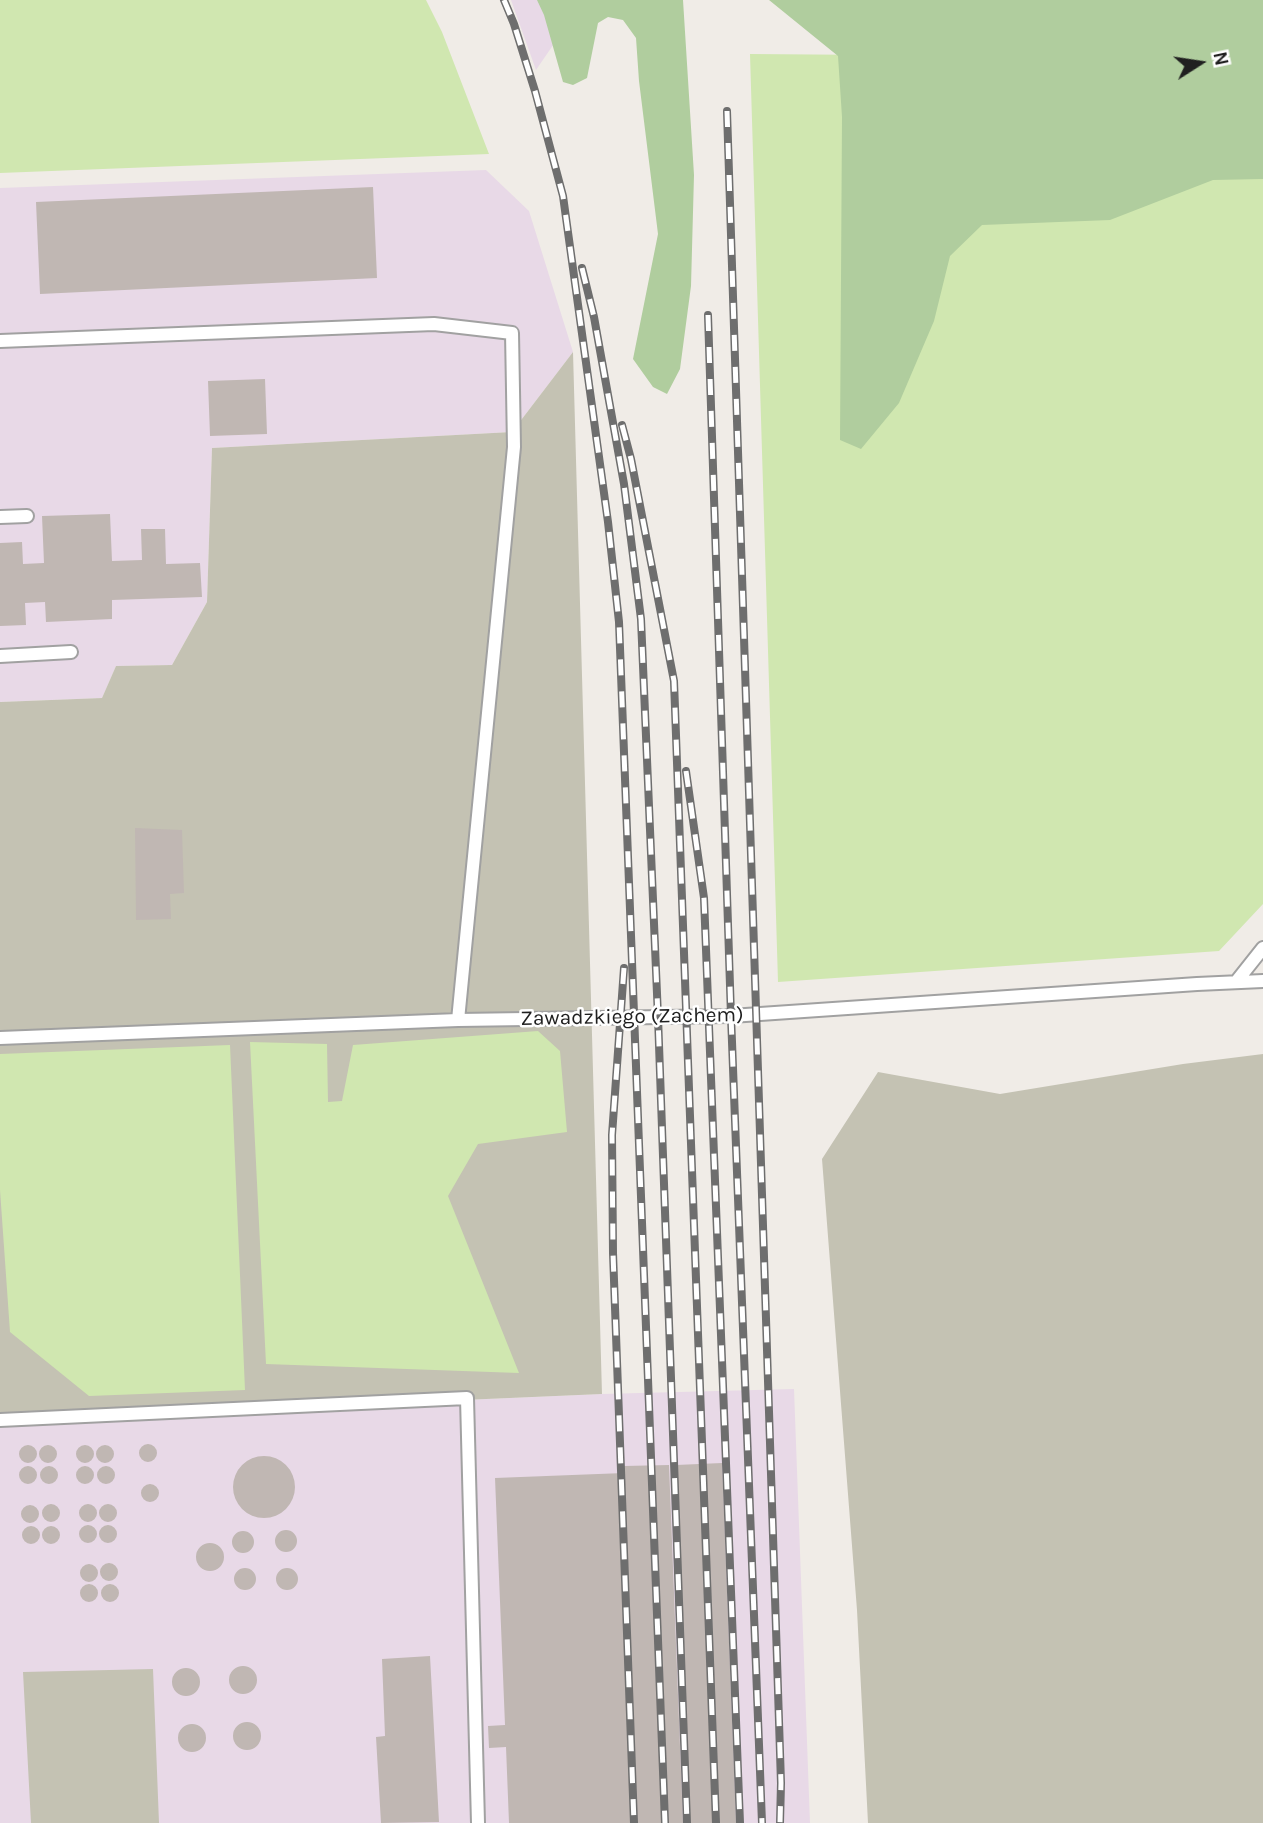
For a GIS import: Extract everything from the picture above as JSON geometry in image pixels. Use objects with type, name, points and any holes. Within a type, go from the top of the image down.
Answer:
[{"type":"lane","points":[[0,341],[434,324],[512,332],[514,447],[458,1020]]},
{"type":"lane","points":[[0,517],[27,516]]},
{"type":"lane","points":[[0,656],[71,652]]},
{"type":"lane","points":[[1236,982],[1263,948]]},
{"type":"lane","name":"Zawadzkiego (Zachem)","points":[[0,1038],[458,1020],[731,1016],[1263,981]]},
{"type":"lane","points":[[0,1420],[467,1398],[478,1823]]},
{"type":"shaded area","points":[[511,0],[584,0],[536,70]]},
{"type":"shaded area","points":[[486,170],[529,211],[573,352],[512,432],[212,448],[207,602],[172,665],[116,666],[102,698],[0,702],[0,188]]},
{"type":"shaded area","points":[[573,352],[602,1394],[0,1420],[0,702],[102,698],[116,666],[172,665],[207,602],[212,448],[512,432]]},
{"type":"shaded area","points":[[1263,1054],[1263,1823],[868,1823],[857,1610],[822,1159],[878,1072],[1000,1094],[1183,1064]]},
{"type":"shaded area","points":[[794,1389],[810,1823],[0,1823],[0,1420],[602,1394]]},
{"type":"shaded area","points":[[153,1669],[159,1823],[31,1823],[23,1672]]},
{"type":"green space","points":[[0,0],[426,0],[442,32],[489,154],[0,173]]},
{"type":"green space","points":[[537,0],[683,0],[694,175],[691,286],[680,369],[667,394],[653,387],[633,359],[658,234],[636,38],[623,20],[608,17],[598,23],[587,78],[573,85],[563,82],[544,15]]},
{"type":"green space","points":[[769,0],[1263,0],[1263,179],[1213,180],[1110,220],[982,225],[950,256],[934,321],[899,403],[861,449],[840,440],[842,117],[838,56]]},
{"type":"green space","points":[[750,54],[1263,58],[1263,904],[1219,951],[778,982]]},
{"type":"green space","points":[[538,1031],[560,1051],[567,1132],[478,1144],[448,1196],[519,1373],[266,1364],[250,1042],[327,1044],[328,1102],[342,1101],[353,1045]]},
{"type":"green space","points":[[230,1045],[245,1390],[89,1396],[10,1332],[0,1190],[0,1054]]},
{"type":"building","points":[[373,187],[377,278],[40,294],[36,202]]},
{"type":"building","points":[[265,379],[267,434],[210,436],[208,381]]},
{"type":"building","points":[[110,514],[112,561],[142,560],[141,529],[165,529],[166,564],[200,563],[202,597],[112,600],[112,619],[46,622],[45,602],[25,603],[26,625],[0,626],[0,543],[22,542],[23,564],[44,563],[42,516]]},
{"type":"building","points":[[135,828],[182,830],[184,893],[170,894],[171,919],[136,920]]},
{"type":"building","points":[[148,1444],[154,1447],[157,1453],[154,1459],[148,1462],[142,1459],[139,1453],[142,1447]]},
{"type":"building","points":[[28,1445],[34,1448],[37,1454],[34,1460],[28,1463],[22,1460],[19,1454],[22,1448]]},
{"type":"building","points":[[48,1445],[54,1448],[57,1454],[54,1460],[48,1463],[42,1460],[39,1454],[42,1448]]},
{"type":"building","points":[[85,1445],[91,1448],[94,1454],[91,1460],[85,1463],[79,1460],[76,1454],[79,1448]]},
{"type":"building","points":[[105,1445],[111,1448],[114,1454],[111,1460],[105,1463],[99,1460],[96,1454],[99,1448]]},
{"type":"building","points":[[264,1456],[286,1465],[295,1487],[286,1509],[264,1518],[242,1509],[233,1487],[242,1465]]},
{"type":"building","points":[[722,1463],[736,1823],[690,1823],[676,1465]]},
{"type":"building","points":[[669,1465],[683,1823],[509,1823],[506,1747],[489,1748],[488,1726],[505,1725],[495,1478],[624,1473],[624,1466]]},
{"type":"building","points":[[28,1466],[34,1469],[37,1475],[34,1481],[28,1484],[22,1481],[19,1475],[22,1469]]},
{"type":"building","points":[[49,1466],[55,1469],[58,1475],[55,1481],[49,1484],[43,1481],[40,1475],[43,1469]]},
{"type":"building","points":[[85,1466],[91,1469],[94,1475],[91,1481],[85,1484],[79,1481],[76,1475],[79,1469]]},
{"type":"building","points":[[106,1466],[112,1469],[115,1475],[112,1481],[106,1484],[100,1481],[97,1475],[100,1469]]},
{"type":"building","points":[[150,1484],[156,1487],[159,1493],[156,1499],[150,1502],[144,1499],[141,1493],[144,1487]]},
{"type":"building","points":[[51,1504],[57,1507],[60,1513],[57,1519],[51,1522],[45,1519],[42,1513],[45,1507]]},
{"type":"building","points":[[88,1504],[94,1507],[97,1513],[94,1519],[88,1522],[82,1519],[79,1513],[82,1507]]},
{"type":"building","points":[[108,1504],[114,1507],[117,1513],[114,1519],[108,1522],[102,1519],[99,1513],[102,1507]]},
{"type":"building","points":[[30,1505],[36,1508],[39,1514],[36,1520],[30,1523],[24,1520],[21,1514],[24,1508]]},
{"type":"building","points":[[88,1525],[94,1528],[97,1534],[94,1540],[88,1543],[82,1540],[79,1534],[82,1528]]},
{"type":"building","points":[[108,1525],[114,1528],[117,1534],[114,1540],[108,1543],[102,1540],[99,1534],[102,1528]]},
{"type":"building","points":[[31,1526],[37,1529],[40,1535],[37,1541],[31,1544],[25,1541],[22,1535],[25,1529]]},
{"type":"building","points":[[51,1526],[57,1529],[60,1535],[57,1541],[51,1544],[45,1541],[42,1535],[45,1529]]},
{"type":"building","points":[[286,1530],[294,1533],[297,1541],[294,1549],[286,1552],[278,1549],[275,1541],[278,1533]]},
{"type":"building","points":[[243,1531],[251,1534],[254,1542],[251,1550],[243,1553],[235,1550],[232,1542],[235,1534]]},
{"type":"building","points":[[210,1543],[220,1547],[224,1557],[220,1567],[210,1571],[200,1567],[196,1557],[200,1547]]},
{"type":"building","points":[[109,1563],[115,1566],[118,1572],[115,1578],[109,1581],[103,1578],[100,1572],[103,1566]]},
{"type":"building","points":[[89,1564],[95,1567],[98,1573],[95,1579],[89,1582],[83,1579],[80,1573],[83,1567]]},
{"type":"building","points":[[245,1568],[253,1571],[256,1579],[253,1587],[245,1590],[237,1587],[234,1579],[237,1571]]},
{"type":"building","points":[[287,1568],[295,1571],[298,1579],[295,1587],[287,1590],[279,1587],[276,1579],[279,1571]]},
{"type":"building","points":[[89,1584],[95,1587],[98,1593],[95,1599],[89,1602],[83,1599],[80,1593],[83,1587]]},
{"type":"building","points":[[110,1584],[116,1587],[119,1593],[116,1599],[110,1602],[104,1599],[101,1593],[104,1587]]},
{"type":"building","points":[[430,1656],[439,1822],[381,1823],[376,1737],[385,1736],[382,1659]]},
{"type":"building","points":[[243,1666],[253,1670],[257,1680],[253,1690],[243,1694],[233,1690],[229,1680],[233,1670]]},
{"type":"building","points":[[186,1668],[196,1672],[200,1682],[196,1692],[186,1696],[176,1692],[172,1682],[176,1672]]},
{"type":"building","points":[[247,1722],[257,1726],[261,1736],[257,1746],[247,1750],[237,1746],[233,1736],[237,1726]]},
{"type":"building","points":[[192,1724],[202,1728],[206,1738],[202,1748],[192,1752],[182,1748],[178,1738],[182,1728]]},
{"type":"railway","points":[[504,0],[535,91],[563,196],[608,522],[619,622],[665,1823]]},
{"type":"railway","points":[[727,111],[781,1783],[780,1823]]},
{"type":"railway","points":[[582,268],[594,317],[624,484],[641,619],[687,1823]]},
{"type":"railway","points":[[708,315],[731,1016],[762,1823]]},
{"type":"railway","points":[[622,425],[674,681],[716,1823]]},
{"type":"railway","points":[[686,771],[704,898],[740,1823]]},
{"type":"railway","points":[[624,968],[612,1135],[613,1253],[634,1823]]}]
